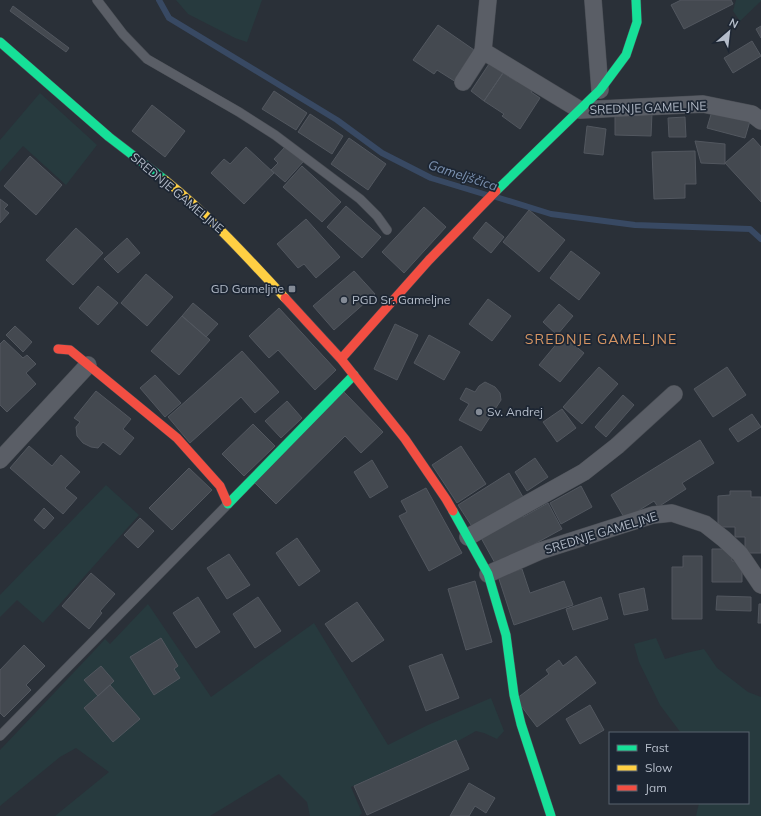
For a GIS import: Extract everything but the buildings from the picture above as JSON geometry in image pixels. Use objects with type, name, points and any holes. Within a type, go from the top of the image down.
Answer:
[{"type":"street","points":[[463,82],[483,51],[488,0]]},
{"type":"street","name":"SREDNJE GAMELJNE","points":[[593,0],[600,90]]},
{"type":"street","name":"SREDNJE GAMELJNE","points":[[341,359],[429,260],[478,209],[600,90],[626,54],[637,22],[636,0]]},
{"type":"street","name":"SREDNJE GAMELJNE","points":[[0,42],[109,137],[181,193],[228,237],[341,359],[405,439],[446,499],[488,574],[506,635],[514,695],[521,724],[551,816]]},
{"type":"street","name":"SREDNJE GAMELJNE","points":[[483,51],[580,110],[702,104],[752,114],[761,121]]},
{"type":"street","points":[[58,349],[70,350],[177,438],[220,486],[228,504],[354,375]]},
{"type":"street","points":[[0,460],[88,365]]},
{"type":"street","points":[[468,537],[584,472],[617,446],[674,394]]},
{"type":"street","name":"SREDNJE GAMELJNE","points":[[488,574],[540,551],[653,516],[672,513],[704,524],[724,539],[740,554],[761,585]]},
{"type":"lane","points":[[97,0],[123,34],[148,60],[239,112],[275,135],[360,199],[377,216],[387,230]]},
{"type":"lane","points":[[0,736],[228,504]]},
{"type":"green space","points":[[176,0],[262,0],[247,42],[235,38],[188,14]]},
{"type":"green space","points":[[736,0],[761,1],[740,21],[733,11]]},
{"type":"green space","points":[[40,93],[97,145],[66,185],[23,146],[0,172],[0,140]]},
{"type":"green space","points":[[106,485],[139,515],[43,623],[17,600],[0,617],[0,595]]},
{"type":"green space","points":[[148,604],[211,697],[314,623],[388,745],[428,725],[491,698],[504,731],[497,739],[476,731],[460,740],[430,751],[351,787],[362,813],[359,816],[310,816],[307,802],[279,774],[210,816],[55,816],[109,772],[76,748],[60,757],[0,806],[0,750],[105,639],[110,644]]},
{"type":"green space","points":[[656,638],[665,659],[704,649],[717,668],[748,692],[761,697],[761,816],[696,816],[699,804],[749,804],[749,732],[680,732],[660,705],[639,662],[634,644]]},
{"type":"waterway","name":"Gameljščica","points":[[159,0],[169,18],[337,120],[382,153],[431,178],[487,195]]},
{"type":"waterway","name":"Gameljščica","points":[[496,197],[551,214],[635,225],[750,229],[761,239]]},
{"type":"traffic: fast","points":[[496,191],[600,90],[626,55],[637,22],[636,0]]},
{"type":"traffic: fast","points":[[0,42],[109,137],[165,180]]},
{"type":"traffic: fast","points":[[227,502],[228,504],[354,375]]},
{"type":"traffic: fast","points":[[453,511],[488,574],[506,635],[514,695],[521,724],[551,816]]},
{"type":"traffic: slow","points":[[165,180],[197,207],[285,298]]},
{"type":"traffic: jam","points":[[341,359],[429,260],[496,191]]},
{"type":"traffic: jam","points":[[285,298],[341,359],[405,439],[453,511]]},
{"type":"traffic: jam","points":[[58,349],[70,350],[177,438],[220,486],[227,502]]},
{"type":"place","name":"GD Gameljne","points":[[292,289]]},
{"type":"place","name":"PGD Sr. Gameljne","points":[[344,300]]},
{"type":"place","name":"Sv. Andrej","points":[[479,412]]},
{"type":"district","name":"SREDNJE GAMELJNE","points":[[601,339]]}]
